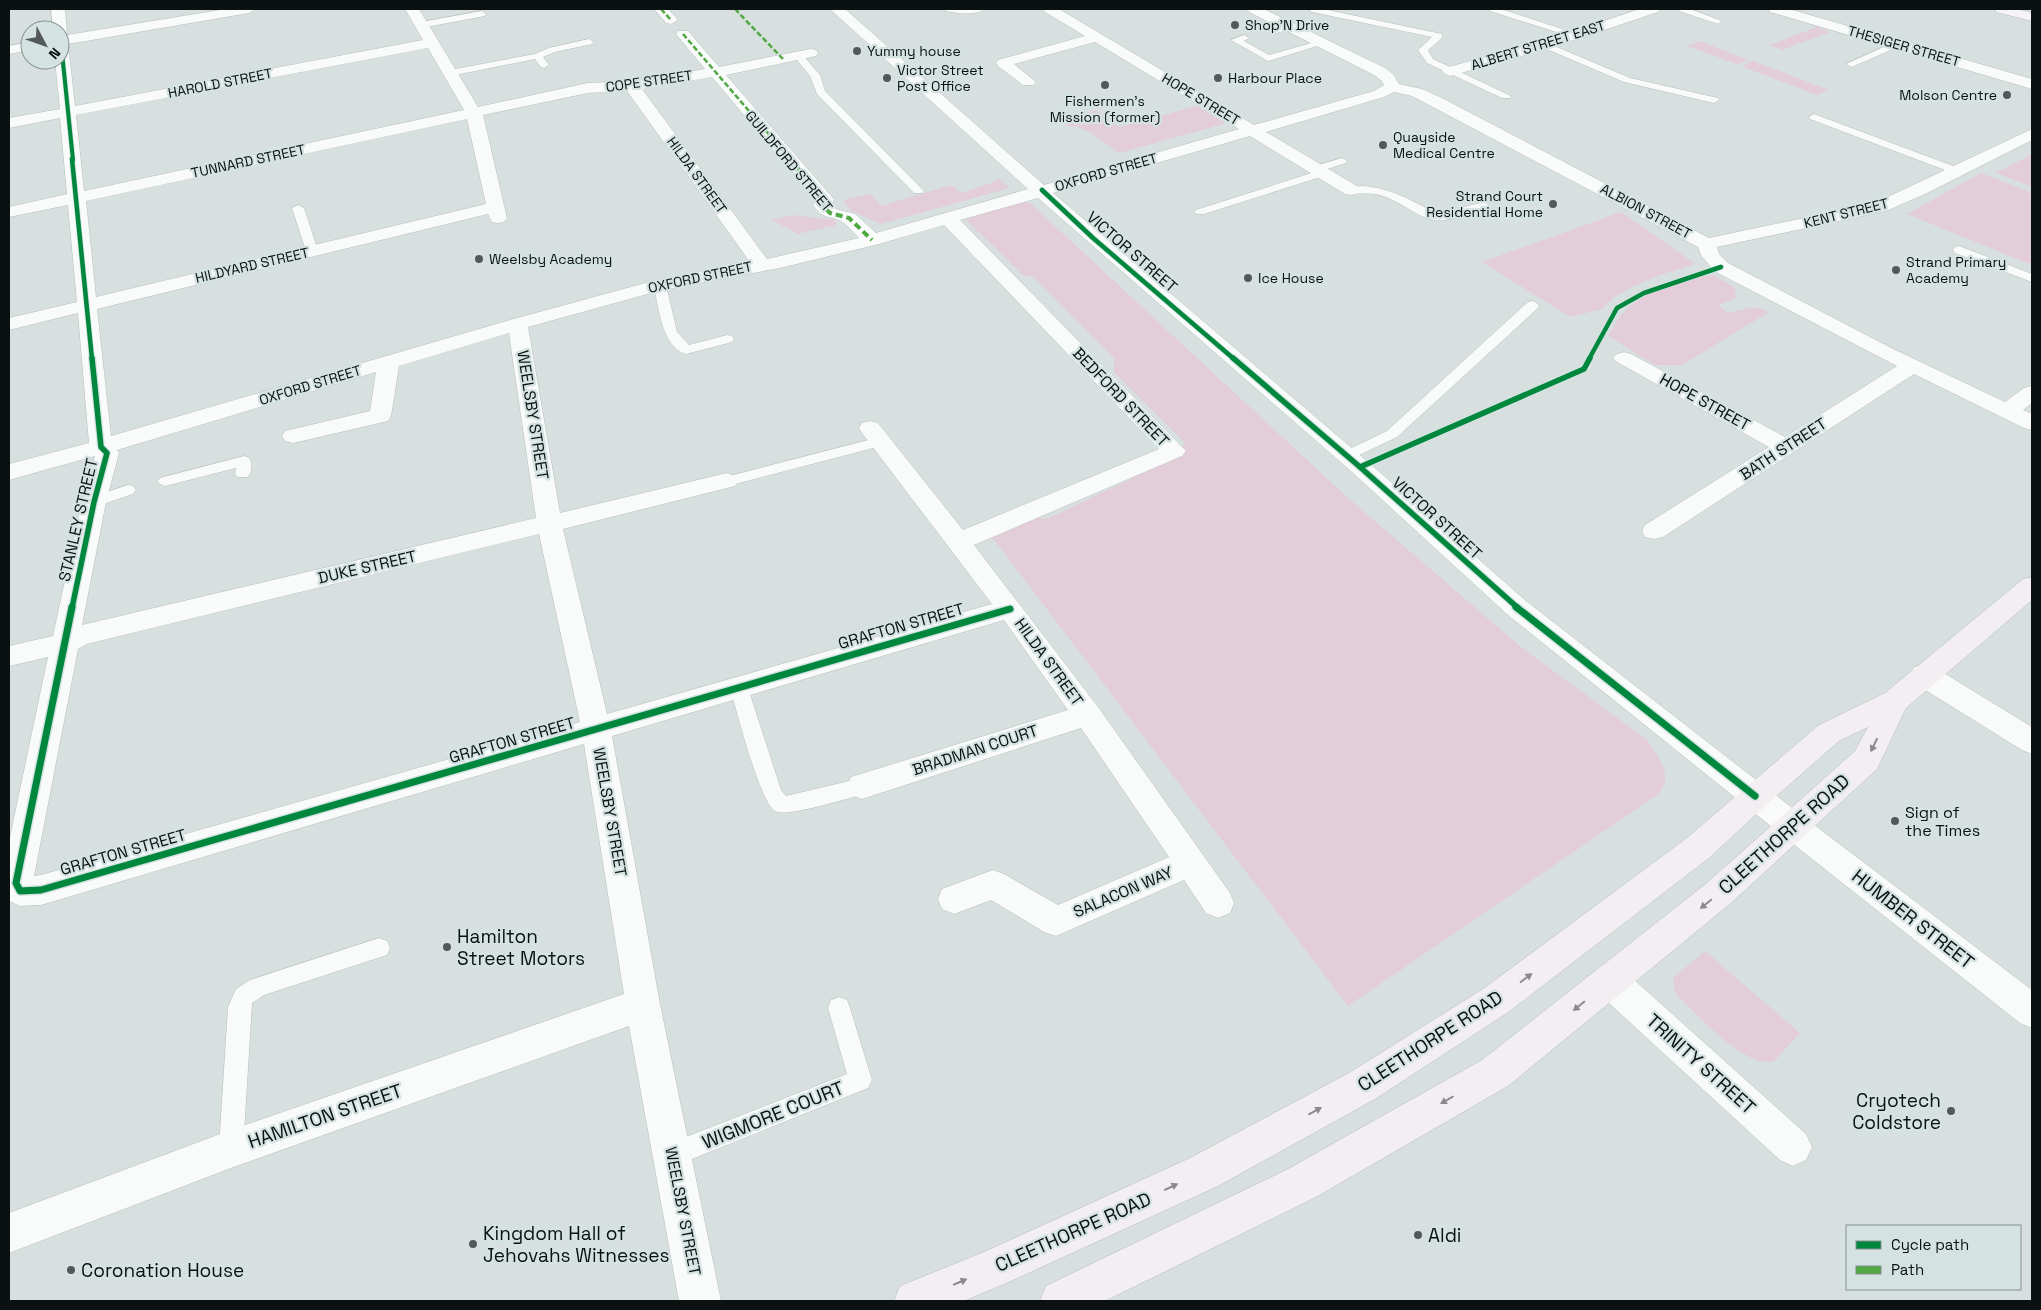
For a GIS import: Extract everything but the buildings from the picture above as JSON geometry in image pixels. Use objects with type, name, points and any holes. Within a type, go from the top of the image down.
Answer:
[{"type":"main road","points":[[2001,9],[2032,17]]},
{"type":"main road","name":"CLEETHORPE ROAD","points":[[915,1301],[997,1267],[1204,1172],[1362,1086],[1495,1001],[1698,848],[1829,733],[1895,701],[2032,586]]},
{"type":"main road","name":"CLEETHORPE ROAD","points":[[1061,1301],[1302,1183],[1495,1073],[1719,894],[1794,827],[1866,760],[1895,701]]},
{"type":"street","points":[[70,35],[249,9]]},
{"type":"street","points":[[412,9],[450,74],[480,112]]},
{"type":"street","points":[[661,9],[671,20]]},
{"type":"street","name":"VICTOR STREET","points":[[837,9],[1101,244],[1346,456],[1517,608],[1794,827]]},
{"type":"street","name":"HOPE STREET","points":[[1050,9],[1351,190]]},
{"type":"street","points":[[1254,9],[1282,28],[1322,43],[1387,76],[1391,81],[1392,87]]},
{"type":"street","name":"ALBERT STREET EAST","points":[[1450,71],[1545,44],[1653,9]]},
{"type":"street","name":"THESIGER STREET","points":[[1775,9],[2032,84]]},
{"type":"street","points":[[683,34],[715,71]]},
{"type":"street","points":[[1028,82],[1003,63],[1097,37]]},
{"type":"street","name":"HAROLD STREET","points":[[9,123],[432,43]]},
{"type":"street","name":"COPE STREET","points":[[480,112],[588,88],[633,86],[727,70],[804,54]]},
{"type":"street","name":"STANLEY STREET","points":[[20,892],[16,883],[94,502],[107,453],[101,447],[86,306],[78,198],[64,70]]},
{"type":"street","name":"GUILDFORD STREET","points":[[715,71],[825,200],[822,205],[830,213],[849,218],[872,240]]},
{"type":"street","name":"HILDA STREET","points":[[633,86],[634,90],[761,264]]},
{"type":"street","name":"OXFORD STREET","points":[[9,472],[101,447],[389,361],[660,284],[780,262],[948,219],[1042,190],[1379,94],[1392,87]]},
{"type":"street","name":"ALBION STREET","points":[[1392,87],[1417,92],[1434,100],[1707,244],[1710,255],[1721,267],[1912,366],[2032,423]]},
{"type":"street","name":"TUNNARD STREET","points":[[9,212],[480,112]]},
{"type":"street","name":"HILDYARD STREET","points":[[9,324],[312,251],[497,212],[480,112]]},
{"type":"street","name":"KENT STREET","points":[[1707,244],[1880,207],[2032,134]]},
{"type":"street","name":"BEDFORD STREET","points":[[948,219],[1174,451],[958,542]]},
{"type":"street","name":"WEELSBY STREET","points":[[517,324],[521,338],[549,524],[596,730],[643,1004],[700,1301]]},
{"type":"street","name":"HOPE STREET","points":[[1624,358],[1786,447]]},
{"type":"street","points":[[293,436],[380,416],[389,361]]},
{"type":"street","name":"BATH STREET","points":[[1654,531],[1912,366]]},
{"type":"street","points":[[2007,411],[2032,393]]},
{"type":"street","name":"HILDA STREET","points":[[875,435],[1010,608],[1088,715],[1218,903]]},
{"type":"street","name":"DUKE STREET","points":[[9,656],[65,643],[80,636],[727,481]]},
{"type":"street","name":"GRAFTON STREET","points":[[20,892],[41,890],[1010,608]]},
{"type":"street","points":[[1924,675],[2032,742]]},
{"type":"street","name":"BRADMAN COURT","points":[[862,786],[1088,715]]},
{"type":"street","name":"HUMBER STREET","points":[[1794,827],[2032,1011]]},
{"type":"street","name":"SALACON WAY","points":[[954,898],[992,884],[1056,921],[1190,863]]},
{"type":"street","name":"TRINITY STREET","points":[[1610,981],[1793,1147]]},
{"type":"street","name":"HAMILTON STREET","points":[[9,1233],[231,1149],[643,1004]]},
{"type":"lane","points":[[948,9],[961,11],[981,9]]},
{"type":"lane","points":[[1312,9],[1439,36],[1423,50],[1430,61],[1506,96]]},
{"type":"lane","points":[[1493,9],[1575,34]]},
{"type":"lane","points":[[1682,9],[1718,21]]},
{"type":"lane","points":[[421,25],[482,14]]},
{"type":"lane","points":[[1244,38],[1236,40],[1268,58],[1322,43]]},
{"type":"lane","points":[[450,74],[537,56],[552,50],[589,42]]},
{"type":"lane","points":[[1545,44],[1627,80],[1714,100]]},
{"type":"lane","points":[[1851,64],[1897,44]]},
{"type":"lane","points":[[804,54],[815,75],[820,92],[918,191]]},
{"type":"lane","points":[[537,56],[544,65]]},
{"type":"lane","points":[[1814,117],[1957,171]]},
{"type":"lane","points":[[1200,212],[1319,171],[1342,161]]},
{"type":"lane","points":[[1351,190],[1368,188],[1385,191],[1435,217],[1443,218],[1484,204]]},
{"type":"lane","points":[[298,208],[312,251]]},
{"type":"lane","points":[[1959,250],[2032,278]]},
{"type":"lane","points":[[660,284],[671,333],[686,350],[727,339]]},
{"type":"lane","points":[[1346,456],[1392,434],[1533,305]]},
{"type":"lane","points":[[727,481],[794,464],[875,435]]},
{"type":"lane","points":[[165,481],[244,461],[243,474]]},
{"type":"lane","points":[[94,502],[128,490]]},
{"type":"lane","points":[[739,688],[773,794],[782,805],[801,804],[862,786]]},
{"type":"lane","points":[[231,1149],[239,1007],[244,996],[258,987],[378,948]]},
{"type":"lane","name":"WIGMORE COURT","points":[[672,1155],[860,1080],[839,1008]]},
{"type":"shaded area","points":[[1817,27],[1830,32],[1782,50],[1769,45]]},
{"type":"shaded area","points":[[1699,41],[1749,60],[1737,64],[1687,46]]},
{"type":"shaded area","points":[[1753,61],[1829,90],[1817,95],[1741,66]]},
{"type":"shaded area","points":[[1197,106],[1224,122],[1224,124],[1119,153],[1087,130],[1085,131],[1078,126],[1071,127],[1057,120],[1096,110],[1120,127]]},
{"type":"shaded area","points":[[2032,154],[2032,187],[1996,173]]},
{"type":"shaded area","points":[[1981,173],[2032,193],[2032,265],[1907,214]]},
{"type":"shaded area","points":[[999,178],[1009,188],[881,224],[851,211],[843,200],[870,194],[881,206],[951,185],[961,193],[994,182]]},
{"type":"shaded area","points":[[1021,202],[1030,203],[1347,497],[1521,647],[1646,739],[1664,771],[1665,782],[1660,793],[1348,1006],[992,537],[1034,517],[1047,519],[1133,478],[1135,468],[1186,444],[1114,372],[1114,358],[1034,277],[1023,275],[964,218]]},
{"type":"shaded area","points":[[1621,212],[1696,264],[1660,275],[1636,285],[1614,297],[1602,309],[1570,317],[1482,262]]},
{"type":"shaded area","points":[[792,215],[835,220],[836,225],[798,234],[772,220]]},
{"type":"shaded area","points":[[1714,275],[1735,288],[1736,298],[1718,305],[1728,313],[1755,307],[1769,312],[1682,365],[1655,365],[1608,336],[1626,310],[1647,295],[1680,282]]},
{"type":"shaded area","points":[[1705,951],[1800,1033],[1773,1062],[1760,1061],[1734,1048],[1710,1027],[1674,990],[1673,978]]},
{"type":"marked path","points":[[661,9],[671,20]]},
{"type":"marked path","points":[[735,9],[783,59]]},
{"type":"marked path","points":[[683,34],[825,200],[822,205],[830,213],[849,218],[872,240]]},
{"type":"cycle path","points":[[64,70],[101,447],[107,453],[94,502],[16,883],[20,891],[41,890],[1010,609]]},
{"type":"cycle path","points":[[1042,190],[1093,238],[1360,467],[1517,608],[1755,796]]},
{"type":"cycle path","points":[[1360,467],[1584,369],[1617,308],[1644,293],[1721,267]]},
{"type":"place","name":"Shop'N Drive","points":[[1235,25]]},
{"type":"place","name":"Yummy house","points":[[857,51]]},
{"type":"place","name":"Victor Street Post Office","points":[[887,78]]},
{"type":"place","name":"Harbour Place","points":[[1218,78]]},
{"type":"place","name":"Fishermen's Mission (former)","points":[[1105,85]]},
{"type":"place","name":"Molson Centre","points":[[2007,95]]},
{"type":"place","name":"Quayside Medical Centre","points":[[1383,145]]},
{"type":"place","name":"Strand Court Residential Home","points":[[1553,204]]},
{"type":"place","name":"Weelsby Academy","points":[[479,259]]},
{"type":"place","name":"Strand Primary Academy","points":[[1896,270]]},
{"type":"place","name":"Ice House","points":[[1248,278]]},
{"type":"place","name":"Sign of the Times","points":[[1895,821]]},
{"type":"place","name":"Hamilton Street Motors","points":[[447,947]]},
{"type":"place","name":"Cryotech Coldstore","points":[[1951,1111]]},
{"type":"place","name":"Aldi","points":[[1418,1235]]},
{"type":"place","name":"Kingdom Hall of Jehovahs Witnesses","points":[[473,1244]]},
{"type":"place","name":"Coronation House","points":[[71,1270]]}]
